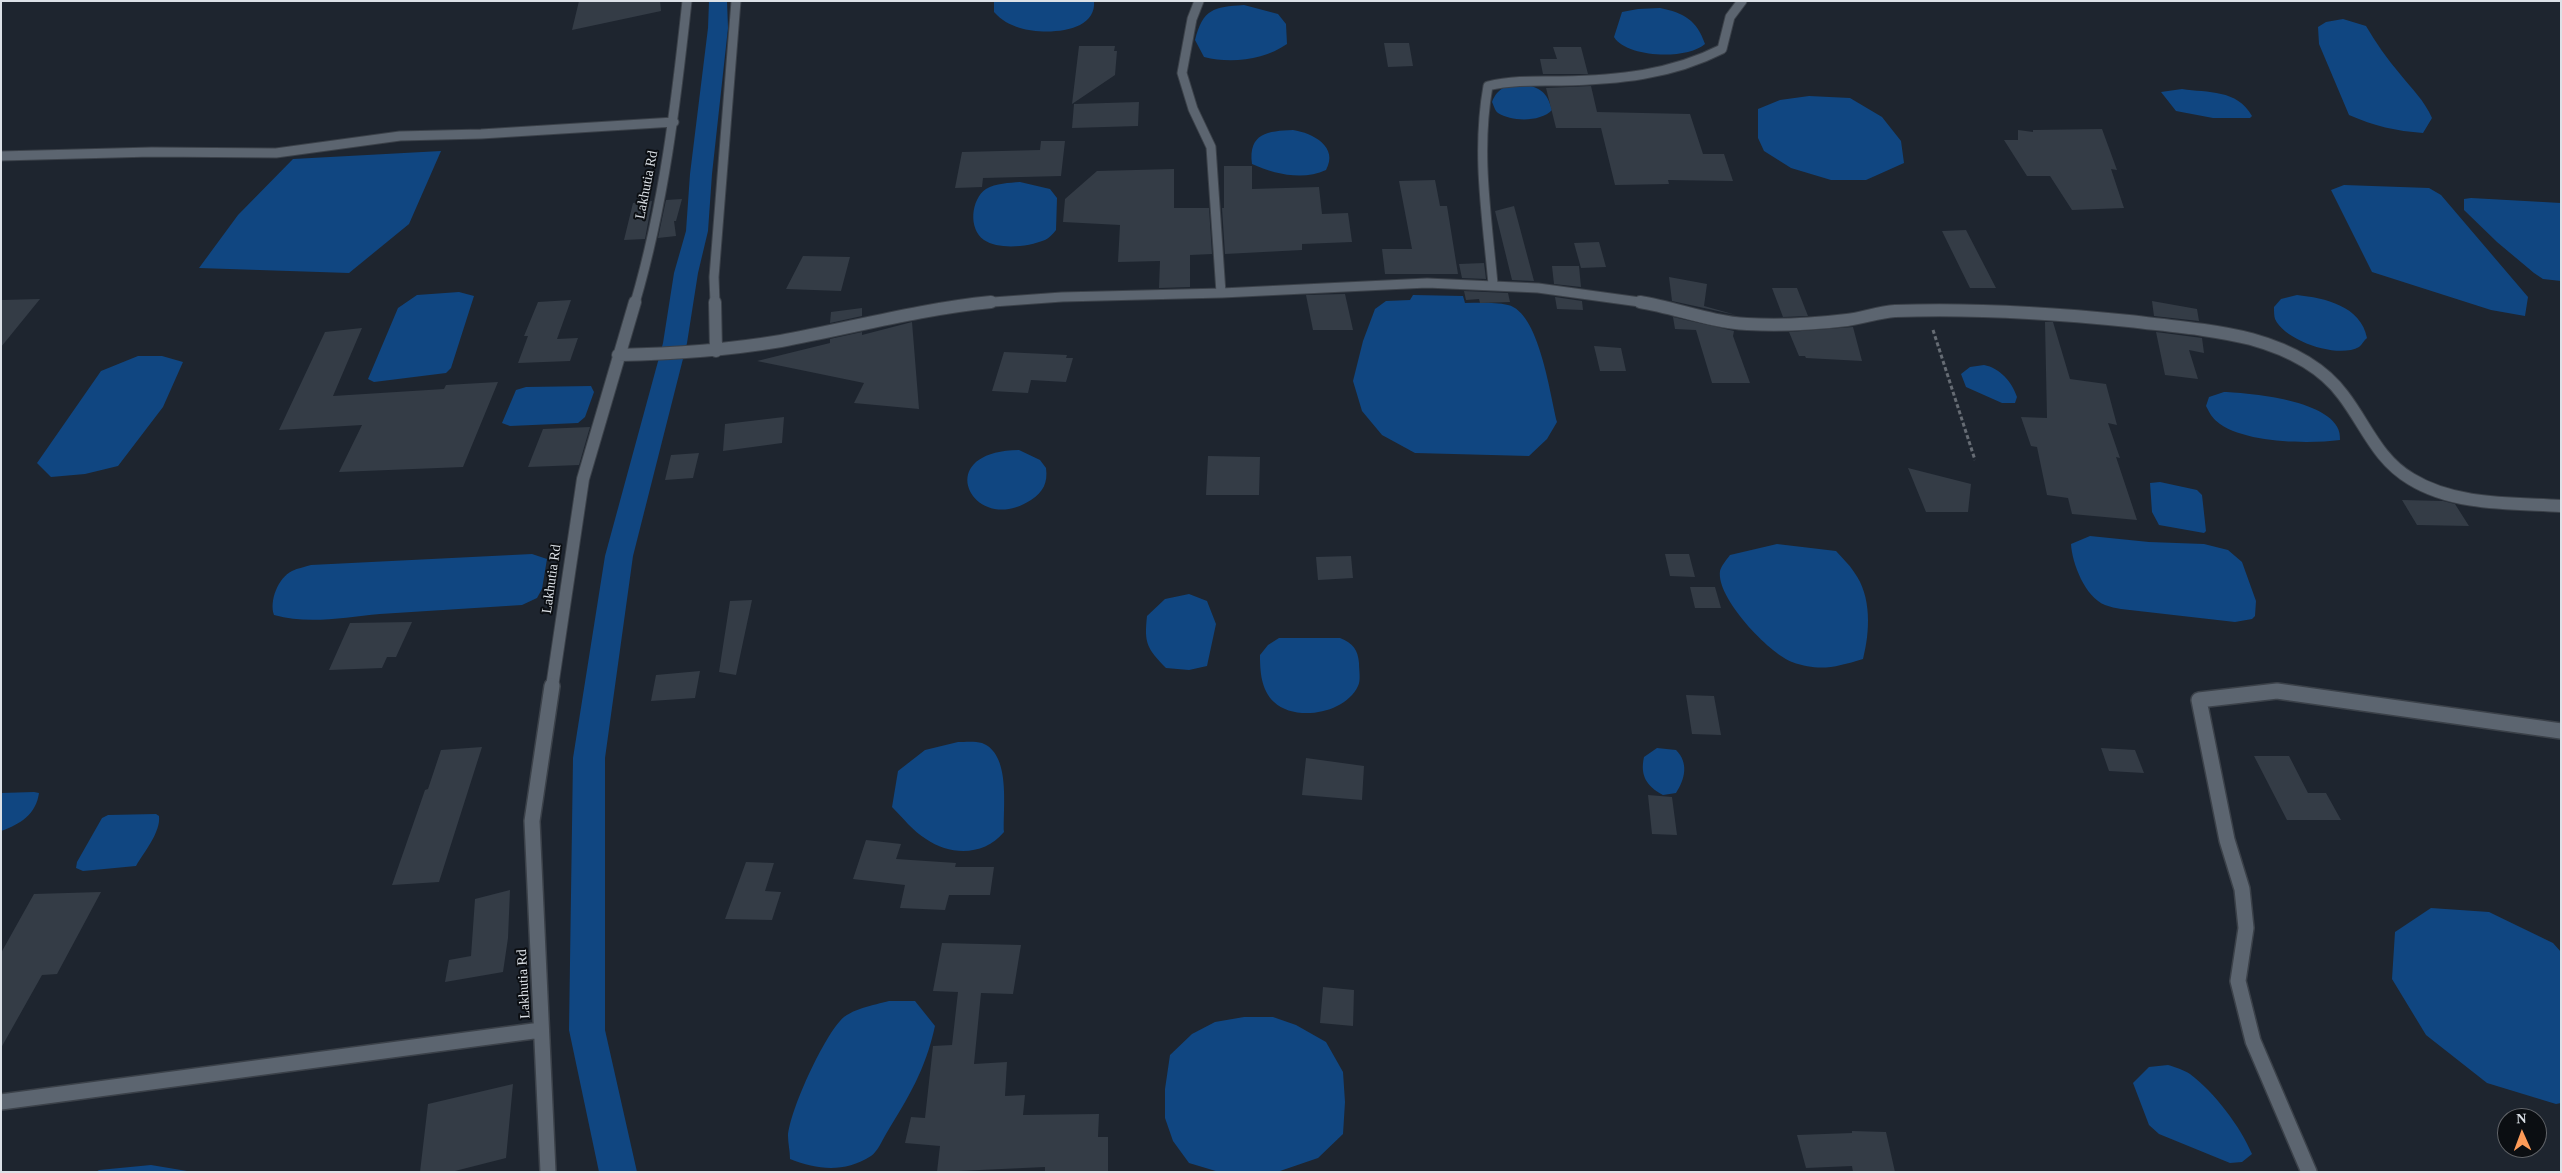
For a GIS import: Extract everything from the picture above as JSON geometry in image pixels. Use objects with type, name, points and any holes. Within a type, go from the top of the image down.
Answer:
[{"type":"street","name":"Lakhutia Rd","points":[[548,1172],[532,821],[583,479],[648,258],[674,122],[687,1]]},
{"type":"street","points":[[716,351],[714,277],[736,1]]},
{"type":"street","points":[[1199,1],[1192,19],[1182,73],[1193,109],[1211,147],[1221,293]]},
{"type":"street","points":[[1493,284],[1481,146],[1484,106],[1488,86],[1508,80],[1602,80],[1660,73],[1689,65],[1705,59],[1722,49],[1727,25],[1734,8],[1742,1]]},
{"type":"street","points":[[1,156],[152,152],[276,153],[400,136],[480,134],[674,122]]},
{"type":"street","points":[[618,355],[716,351],[782,341],[948,306],[1014,299],[1221,293],[1369,283],[1493,284],[1545,289],[1662,306],[1739,324],[1807,324],[1854,319],[1890,311],[1927,310],[1986,310],[2087,316],[2199,330],[2254,340],[2301,358],[2326,373],[2344,396],[2373,447],[2411,479],[2436,492],[2465,498],[2561,506]]},
{"type":"street","points":[[2309,1172],[2253,1041],[2238,981],[2246,928],[2242,889],[2227,840],[2199,700],[2277,691],[2561,731]]},
{"type":"street","points":[[1,1102],[541,1030]]},
{"type":"path","points":[[1927,310],[1975,460]]},
{"type":"water","points":[[994,1],[1094,1],[1093,12],[1087,20],[1078,26],[1054,31],[1042,31],[1020,28],[1006,22],[994,12]]},
{"type":"water","points":[[1244,5],[1278,14],[1286,24],[1287,44],[1268,54],[1247,59],[1225,60],[1204,57],[1195,40],[1206,16],[1217,9]]},
{"type":"water","points":[[1660,8],[1683,15],[1694,23],[1705,44],[1685,53],[1644,53],[1621,44],[1614,37],[1622,12]]},
{"type":"water","points":[[2343,19],[2366,26],[2386,57],[2422,100],[2432,118],[2423,133],[2385,127],[2349,115],[2319,44],[2318,27],[2326,22]]},
{"type":"water","points":[[1523,84],[1539,89],[1548,99],[1552,110],[1534,119],[1518,119],[1504,116],[1495,110],[1492,102],[1500,90],[1508,86]]},
{"type":"water","points":[[2182,89],[2212,92],[2230,97],[2246,107],[2252,116],[2250,118],[2213,118],[2176,111],[2161,92]]},
{"type":"water","points":[[1809,96],[1850,98],[1882,117],[1901,141],[1904,163],[1866,180],[1831,180],[1791,168],[1764,151],[1758,138],[1758,109],[1780,100]]},
{"type":"water","points":[[1293,130],[1316,138],[1327,148],[1329,162],[1326,170],[1298,176],[1270,171],[1252,164],[1253,146],[1257,140],[1275,131]]},
{"type":"water","points":[[441,151],[409,224],[349,273],[199,268],[238,215],[293,159]]},
{"type":"water","points":[[1020,182],[1050,189],[1057,198],[1056,230],[1045,240],[1022,246],[997,245],[984,240],[975,229],[973,214],[977,200],[990,187]]},
{"type":"water","points":[[2344,185],[2429,188],[2441,195],[2528,297],[2525,316],[2491,310],[2372,272],[2331,190]]},
{"type":"water","points":[[2464,199],[2561,203],[2561,281],[2543,279],[2497,242],[2464,210]]},
{"type":"water","points":[[459,292],[474,296],[451,368],[446,373],[374,382],[368,379],[398,308],[417,295]]},
{"type":"water","points":[[1413,295],[1463,296],[1465,303],[1508,305],[1519,311],[1528,322],[1542,356],[1557,422],[1547,439],[1529,456],[1415,453],[1382,435],[1362,411],[1353,381],[1363,341],[1375,309],[1386,301],[1410,300]]},
{"type":"water","points":[[2297,295],[2330,301],[2350,311],[2363,327],[2367,338],[2359,347],[2338,351],[2313,346],[2300,341],[2281,327],[2274,315],[2274,307],[2281,299]]},
{"type":"water","points":[[138,356],[162,356],[183,362],[163,407],[118,466],[85,474],[51,477],[37,463],[101,371]]},
{"type":"water","points":[[1984,365],[1995,369],[2005,376],[2017,397],[2015,403],[2002,403],[1966,387],[1961,374],[1970,367]]},
{"type":"water","points":[[591,386],[594,392],[585,417],[578,423],[510,426],[502,423],[516,390],[526,387]]},
{"type":"water","points":[[2224,392],[2274,397],[2312,408],[2327,416],[2337,427],[2340,440],[2312,442],[2278,441],[2246,435],[2232,430],[2215,420],[2206,406],[2209,397]]},
{"type":"water","points":[[1019,450],[1040,460],[1046,468],[1045,483],[1039,494],[1031,500],[1010,509],[992,508],[978,501],[970,490],[968,476],[974,464],[991,454]]},
{"type":"water","points":[[2160,482],[2197,490],[2202,495],[2206,531],[2204,533],[2159,525],[2152,512],[2150,483]]},
{"type":"water","points":[[2090,536],[2149,542],[2204,544],[2228,550],[2242,562],[2256,601],[2255,616],[2252,619],[2235,622],[2121,609],[2105,605],[2091,595],[2081,579],[2072,552],[2071,544]]},
{"type":"water","points":[[1777,544],[1836,551],[1852,569],[1860,582],[1867,603],[1868,626],[1863,659],[1820,668],[1792,662],[1770,648],[1735,609],[1726,595],[1721,582],[1720,571],[1723,565],[1730,555]]},
{"type":"water","points":[[532,554],[547,559],[542,589],[537,598],[522,605],[314,620],[274,615],[273,603],[279,584],[292,571],[311,565]]},
{"type":"water","points":[[1189,594],[1207,601],[1216,624],[1207,666],[1189,670],[1166,668],[1148,645],[1146,633],[1147,616],[1165,599]]},
{"type":"water","points":[[1279,638],[1340,638],[1348,642],[1356,651],[1360,678],[1359,684],[1352,696],[1331,709],[1306,713],[1294,712],[1274,702],[1264,686],[1260,655],[1268,645]]},
{"type":"water","points":[[958,742],[979,742],[991,749],[998,758],[1003,782],[1004,832],[987,846],[967,851],[956,851],[936,845],[921,836],[892,807],[898,771],[925,750]]},
{"type":"water","points":[[1657,748],[1676,750],[1683,760],[1682,782],[1676,793],[1663,795],[1657,792],[1648,784],[1644,775],[1644,757]]},
{"type":"water","points":[[1,793],[39,793],[35,807],[31,812],[15,825],[1,831]]},
{"type":"water","points":[[156,814],[159,816],[157,829],[136,866],[83,871],[76,868],[77,862],[102,818],[108,815]]},
{"type":"water","points":[[2431,908],[2489,912],[2553,943],[2561,952],[2561,1103],[2556,1104],[2487,1083],[2426,1035],[2392,979],[2395,932]]},
{"type":"water","points":[[889,1001],[915,1001],[935,1026],[926,1057],[915,1083],[879,1146],[871,1156],[851,1165],[841,1167],[811,1166],[790,1159],[788,1136],[794,1110],[816,1059],[833,1031],[840,1021],[850,1013]]},
{"type":"water","points":[[1244,1017],[1273,1017],[1296,1025],[1326,1042],[1343,1072],[1345,1102],[1343,1134],[1318,1158],[1280,1171],[1219,1172],[1189,1163],[1173,1141],[1165,1118],[1165,1089],[1170,1055],[1192,1034],[1215,1022]]},
{"type":"water","points":[[2168,1065],[2190,1074],[2209,1091],[2234,1121],[2252,1154],[2242,1162],[2230,1163],[2159,1134],[2149,1125],[2133,1083],[2149,1067]]},
{"type":"water","points":[[151,1165],[193,1172],[96,1172],[99,1170]]},
{"type":"building","points":[[579,1],[660,1],[661,11],[572,30]]},
{"type":"building","points":[[1384,43],[1409,43],[1413,66],[1388,67]]},
{"type":"building","points":[[1079,46],[1115,46],[1114,51],[1117,51],[1115,75],[1072,104]]},
{"type":"building","points":[[1553,47],[1581,47],[1588,74],[1543,74],[1540,59],[1557,59]]},
{"type":"building","points":[[1591,86],[1597,112],[1690,114],[1703,154],[1724,154],[1733,181],[1668,180],[1669,184],[1615,185],[1601,128],[1556,128],[1546,88]]},
{"type":"building","points":[[1139,102],[1138,126],[1072,128],[1074,104]]},
{"type":"building","points":[[2102,129],[2117,170],[2111,169],[2124,208],[2072,210],[2050,176],[2027,176],[2004,140],[2018,140],[2018,130],[2033,132],[2033,130]]},
{"type":"building","points":[[1041,141],[1065,141],[1061,176],[983,178],[982,187],[955,188],[962,152],[1040,150]]},
{"type":"building","points":[[1224,166],[1252,166],[1252,189],[1319,187],[1322,214],[1348,213],[1352,242],[1302,244],[1302,250],[1225,254],[1222,208],[1224,208]]},
{"type":"building","points":[[1174,169],[1174,208],[1209,208],[1212,254],[1190,255],[1190,287],[1159,288],[1160,261],[1118,262],[1120,225],[1063,222],[1065,199],[1097,171]]},
{"type":"building","points":[[1435,180],[1440,206],[1447,206],[1458,274],[1385,274],[1382,249],[1412,249],[1399,181]]},
{"type":"building","points":[[682,199],[676,221],[674,221],[676,236],[658,238],[666,200]]},
{"type":"building","points":[[652,201],[645,239],[624,240],[633,203]]},
{"type":"building","points":[[1514,206],[1534,281],[1512,280],[1495,211]]},
{"type":"building","points":[[1966,230],[1996,288],[1970,288],[1942,231]]},
{"type":"building","points":[[1599,242],[1606,267],[1581,268],[1574,243]]},
{"type":"building","points":[[803,256],[850,257],[841,291],[786,289]]},
{"type":"building","points":[[1484,263],[1486,279],[1462,278],[1459,264]]},
{"type":"building","points":[[1552,266],[1579,266],[1581,287],[1554,284]]},
{"type":"building","points":[[1669,277],[1707,284],[1704,306],[1736,315],[1672,301]]},
{"type":"building","points":[[1772,288],[1797,288],[1808,316],[1783,317]]},
{"type":"building","points":[[1464,291],[1508,293],[1510,302],[1480,303],[1479,299],[1466,300]]},
{"type":"building","points":[[1345,294],[1353,330],[1313,330],[1306,295]]},
{"type":"building","points":[[1555,297],[1582,301],[1583,310],[1557,309]]},
{"type":"building","points":[[40,299],[1,347],[2,300]]},
{"type":"building","points":[[571,300],[557,339],[578,338],[570,361],[518,363],[528,336],[524,336],[538,302]]},
{"type":"building","points":[[2152,301],[2197,309],[2199,321],[2154,316]]},
{"type":"building","points":[[862,308],[862,316],[830,323],[831,312]]},
{"type":"building","points":[[1673,317],[1734,331],[1733,336],[1750,383],[1712,383],[1696,330],[1675,329]]},
{"type":"building","points":[[912,322],[919,409],[854,403],[864,383],[757,361],[830,343],[830,339],[862,332],[862,335]]},
{"type":"building","points":[[2045,322],[2053,322],[2070,379],[2106,384],[2117,425],[2108,423],[2120,458],[2116,457],[2137,520],[2072,514],[2068,498],[2047,495],[2037,447],[2031,446],[2021,417],[2047,418]]},
{"type":"building","points":[[1853,327],[1862,361],[1799,356],[1789,332]]},
{"type":"building","points":[[362,328],[333,396],[444,389],[446,385],[498,382],[463,467],[339,472],[362,425],[279,430],[325,332]]},
{"type":"building","points":[[2156,332],[2202,338],[2204,353],[2189,350],[2198,379],[2165,375]]},
{"type":"building","points":[[1594,346],[1621,348],[1626,371],[1600,371]]},
{"type":"building","points":[[1004,352],[1067,355],[1066,358],[1073,358],[1066,382],[1031,380],[1028,393],[992,391]]},
{"type":"building","points":[[784,417],[782,443],[723,451],[725,424]]},
{"type":"building","points":[[590,427],[579,465],[528,467],[543,429]]},
{"type":"building","points":[[699,453],[693,478],[665,480],[671,455]]},
{"type":"building","points":[[1208,456],[1260,457],[1259,495],[1206,495]]},
{"type":"building","points":[[1908,468],[1971,484],[1968,512],[1926,512]]},
{"type":"building","points":[[2402,500],[2443,501],[2455,504],[2469,526],[2417,525]]},
{"type":"building","points":[[1665,554],[1689,554],[1695,577],[1670,576]]},
{"type":"building","points":[[1351,556],[1353,578],[1318,580],[1316,557]]},
{"type":"building","points":[[1690,587],[1715,587],[1721,608],[1695,608]]},
{"type":"building","points":[[752,600],[736,675],[719,672],[730,601]]},
{"type":"building","points":[[412,622],[396,657],[387,657],[382,668],[329,670],[350,623]]},
{"type":"building","points":[[700,671],[695,698],[651,701],[656,675]]},
{"type":"building","points":[[1686,695],[1714,696],[1721,735],[1692,734]]},
{"type":"building","points":[[482,747],[439,882],[392,885],[441,750]]},
{"type":"building","points":[[2101,748],[2135,750],[2144,773],[2109,771]]},
{"type":"building","points":[[2254,756],[2289,756],[2308,793],[2326,793],[2341,820],[2287,820]]},
{"type":"building","points":[[1306,758],[1364,766],[1362,800],[1302,795]]},
{"type":"building","points":[[1648,795],[1672,797],[1677,835],[1652,834]]},
{"type":"building","points":[[866,840],[901,844],[896,859],[956,863],[955,867],[994,867],[990,895],[949,895],[945,910],[900,908],[905,885],[853,879]]},
{"type":"building","points":[[746,862],[774,863],[765,891],[781,892],[772,920],[725,919]]},
{"type":"building","points":[[510,890],[508,938],[503,972],[445,982],[449,960],[471,956],[475,899]]},
{"type":"building","points":[[101,892],[57,974],[42,975],[1,1048],[1,953],[34,894]]},
{"type":"building","points":[[942,943],[1021,945],[1013,994],[981,993],[974,1064],[1007,1062],[1005,1096],[1025,1095],[1023,1115],[1099,1114],[1098,1137],[1108,1137],[1108,1172],[1045,1172],[1045,1167],[937,1172],[940,1146],[905,1143],[911,1117],[925,1118],[933,1046],[952,1045],[958,992],[933,991]]},
{"type":"building","points":[[1323,987],[1354,990],[1353,1026],[1320,1023]]},
{"type":"building","points":[[513,1084],[506,1158],[451,1172],[420,1172],[428,1104]]},
{"type":"building","points":[[1852,1131],[1886,1132],[1895,1172],[1853,1172],[1852,1166],[1806,1168],[1797,1135],[1852,1133]]},
{"type":"waterway","points":[[618,1172],[587,1030],[589,758],[619,556],[675,343],[686,273],[697,231],[701,174],[718,28],[718,1]]}]
